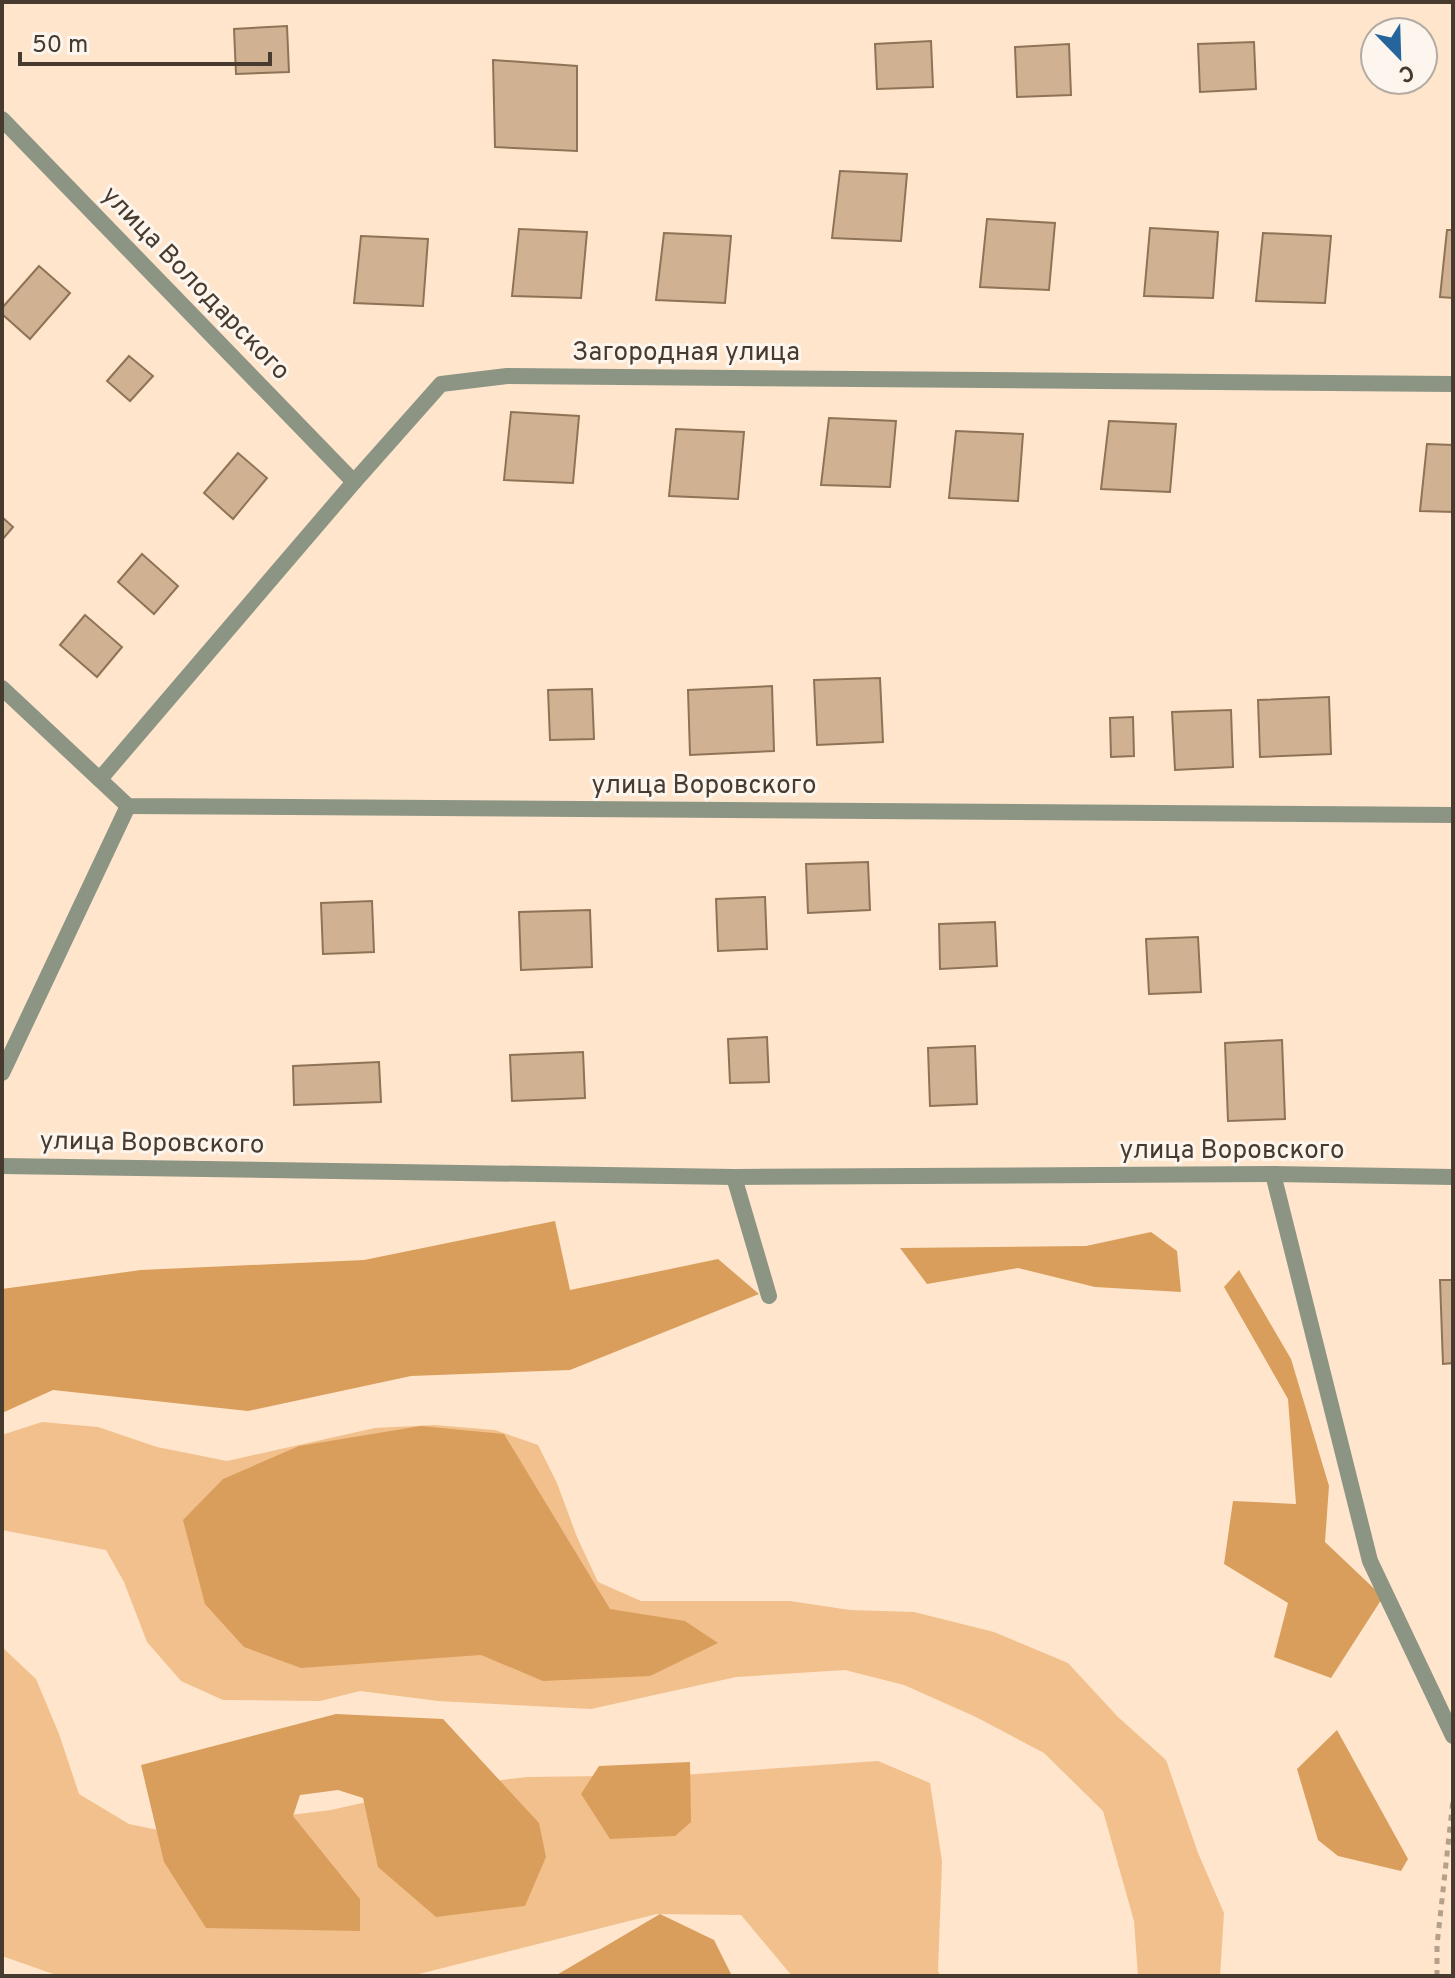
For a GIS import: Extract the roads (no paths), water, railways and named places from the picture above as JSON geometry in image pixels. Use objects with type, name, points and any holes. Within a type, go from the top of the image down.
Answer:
[{"type":"street","name":"улица Володарского","points":[[2,119],[354,482]]},
{"type":"street","name":"Загородная улица","points":[[100,779],[441,384],[507,376],[1453,384]]},
{"type":"street","points":[[2,688],[128,806],[2,1073]]},
{"type":"street","name":"улица Воровского","points":[[128,806],[1453,815]]},
{"type":"street","name":"улица Воровского","points":[[2,1166],[734,1177],[1273,1174],[1453,1177]]},
{"type":"street","points":[[1273,1174],[1370,1561],[1453,1736]]},
{"type":"street","points":[[734,1177],[769,1296]]}]
